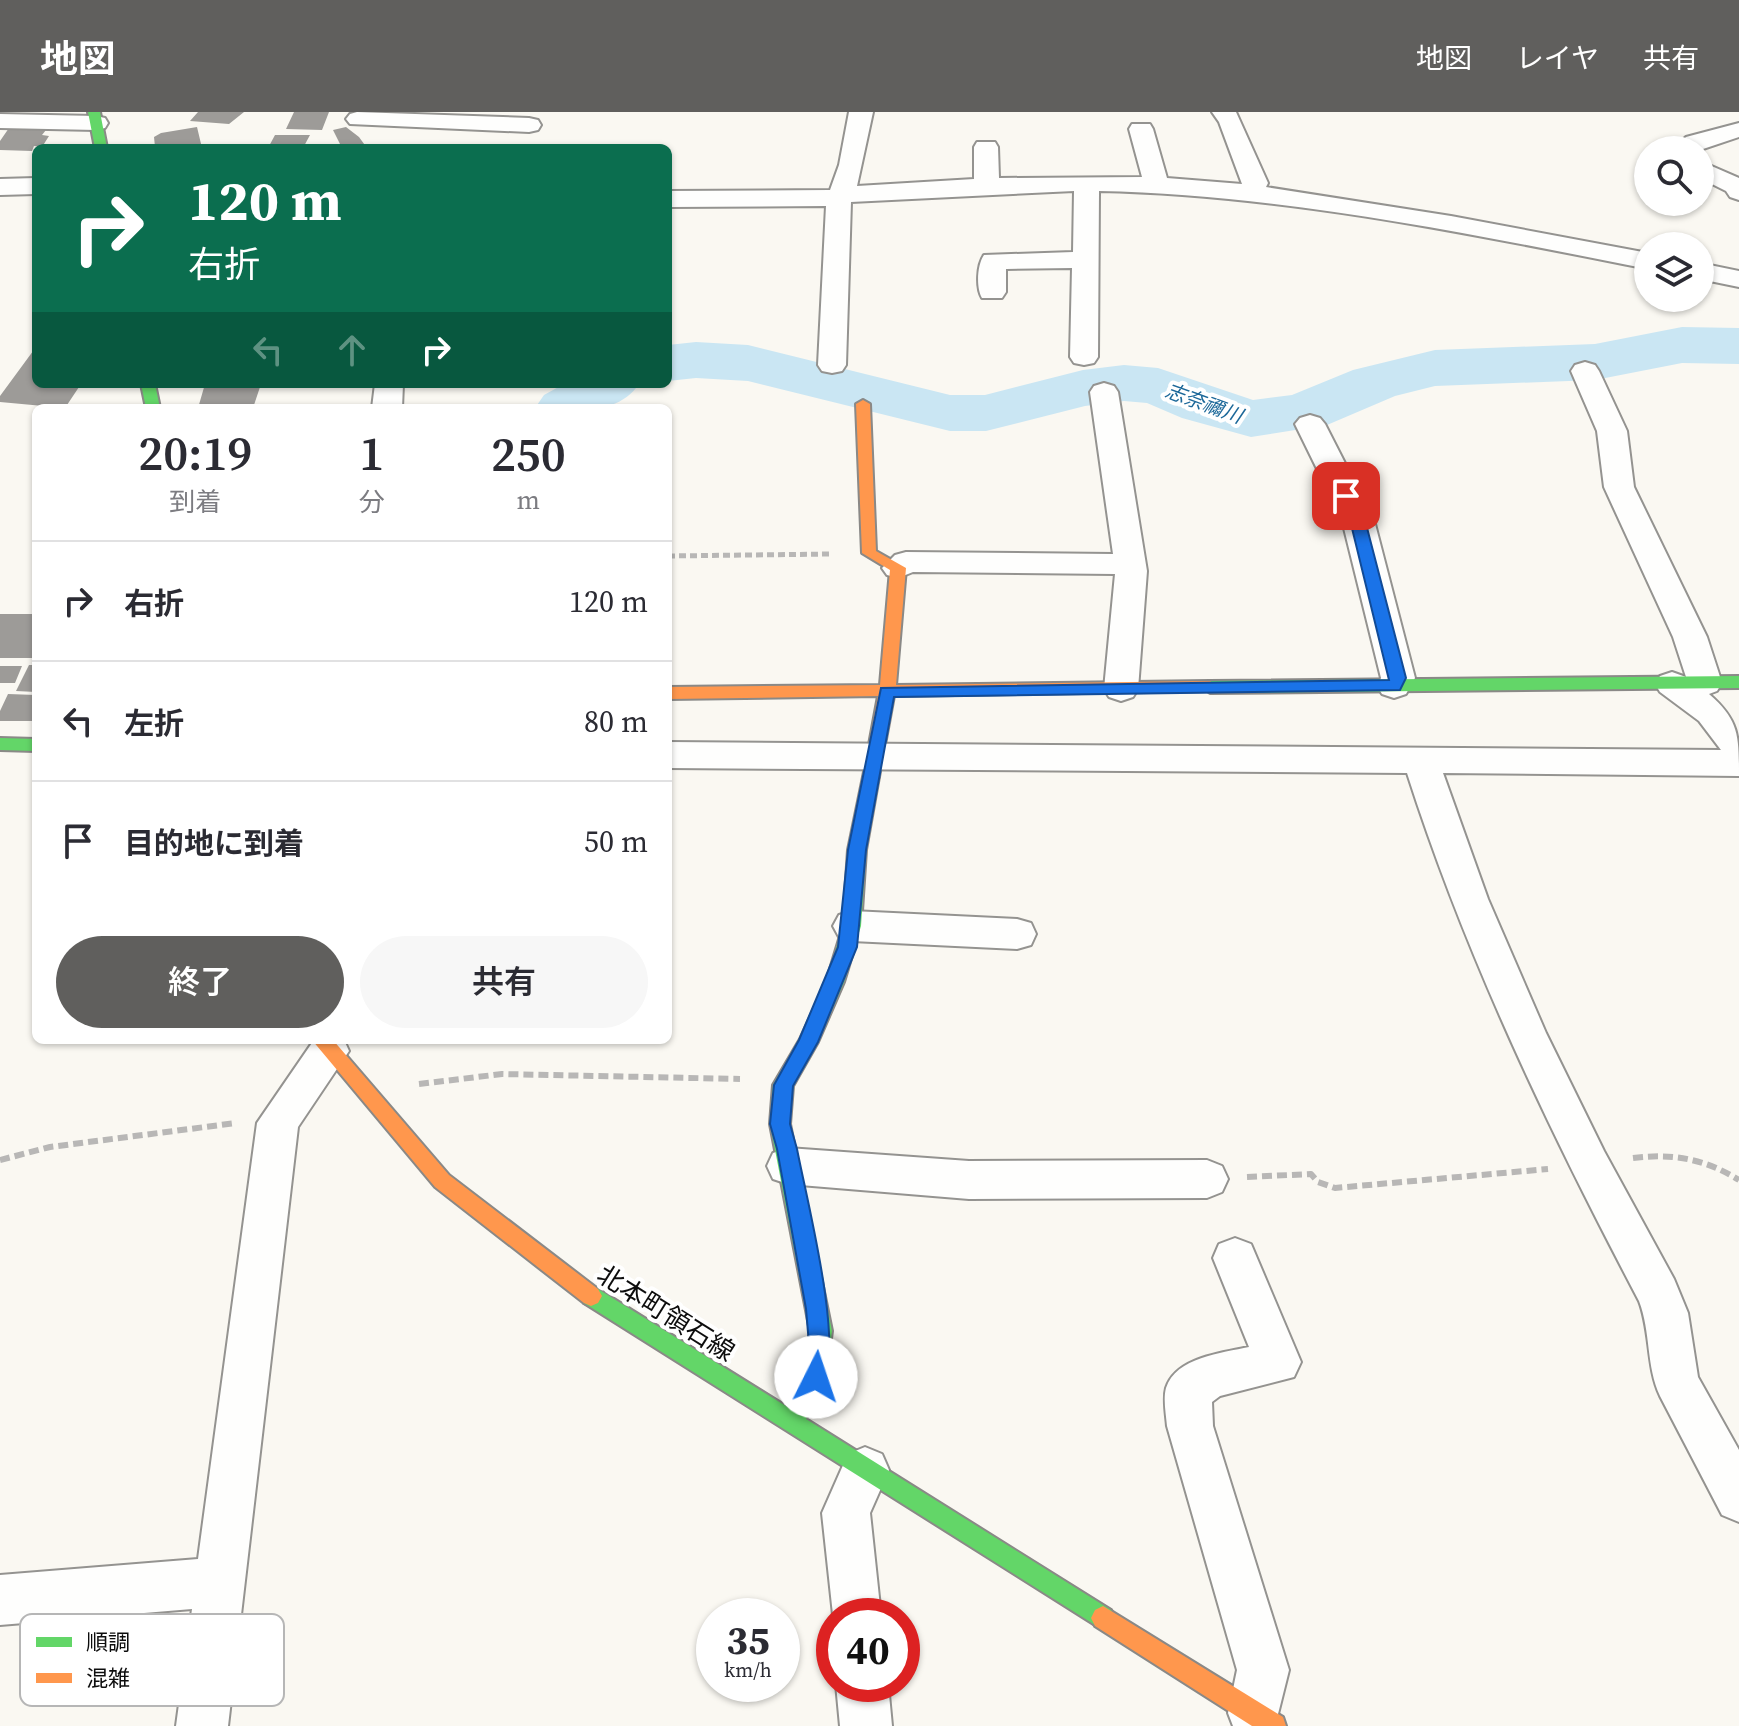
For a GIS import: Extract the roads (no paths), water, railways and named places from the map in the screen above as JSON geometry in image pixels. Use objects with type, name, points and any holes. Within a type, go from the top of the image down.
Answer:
[{"type":"street","points":[[832,365],[839,195],[849,182],[856,123],[861,112]]},
{"type":"street","points":[[1201,112],[1228,117],[1255,183],[1252,193]]},
{"type":"street","points":[[1708,112],[1739,129]]},
{"type":"street","points":[[354,115],[529,125]]},
{"type":"street","points":[[354,115],[380,144]]},
{"type":"street","points":[[0,121],[95,118],[100,144]]},
{"type":"street","points":[[1141,129],[1157,187]]},
{"type":"street","points":[[1714,136],[1739,129]]},
{"type":"street","points":[[986,147],[987,185]]},
{"type":"street","points":[[1714,175],[1735,186],[1739,192]]},
{"type":"street","points":[[1084,357],[1087,184]]},
{"type":"street","points":[[672,199],[822,199],[839,195],[987,185],[1157,187],[1252,193],[1438,220],[1634,258]]},
{"type":"street","points":[[0,187],[32,186]]},
{"type":"street","points":[[992,292],[993,261],[1086,260]]},
{"type":"street","points":[[1714,274],[1739,279]]},
{"type":"street","points":[[1585,371],[1612,431],[1619,487],[1690,637],[1688,684],[1739,748]]},
{"type":"street","points":[[1104,392],[1130,564],[1127,645],[1121,689]]},
{"type":"street","points":[[863,404],[869,553],[898,568]]},
{"type":"street","points":[[1310,424],[1358,520],[1398,678],[1394,686]]},
{"type":"street","points":[[792,1424],[816,1377],[821,1356],[816,1309],[780,1124],[783,1085],[808,1042],[835,982],[852,926],[857,850],[887,692],[898,568],[906,562],[1130,564]]},
{"type":"street","points":[[672,693],[1739,682]]},
{"type":"street","points":[[0,744],[32,745]]},
{"type":"street","points":[[672,755],[1739,763]]},
{"type":"street","points":[[1421,761],[1457,872],[1530,1046],[1588,1165],[1658,1293],[1666,1313],[1676,1381],[1739,1498]]},
{"type":"street","points":[[852,926],[1017,934]]},
{"type":"street","points":[[216,1614],[278,1123],[326,1046]]},
{"type":"street","name":"北本町領石線","points":[[326,1046],[442,1181],[576,1287],[1264,1720]]},
{"type":"street","points":[[788,1166],[969,1180],[1207,1179]]},
{"type":"street","points":[[1235,1258],[1278,1362],[1210,1377],[1188,1391],[1190,1426],[1263,1670],[1264,1720]]},
{"type":"street","points":[[854,1598],[846,1513],[865,1470]]},
{"type":"street","points":[[0,1600],[220,1582]]},
{"type":"street","points":[[864,1702],[866,1726]]},
{"type":"street","points":[[202,1726],[204,1706]]},
{"type":"waterway","name":"志奈禰川","points":[[672,363],[696,360],[748,363],[950,413],[986,413],[1083,388],[1124,383],[1158,386],[1204,405],[1251,419],[1305,412],[1374,383],[1435,368],[1595,362],[1682,345],[1739,346]]},
{"type":"waterway","name":"志奈禰川","points":[[573,404],[602,388]]}]
